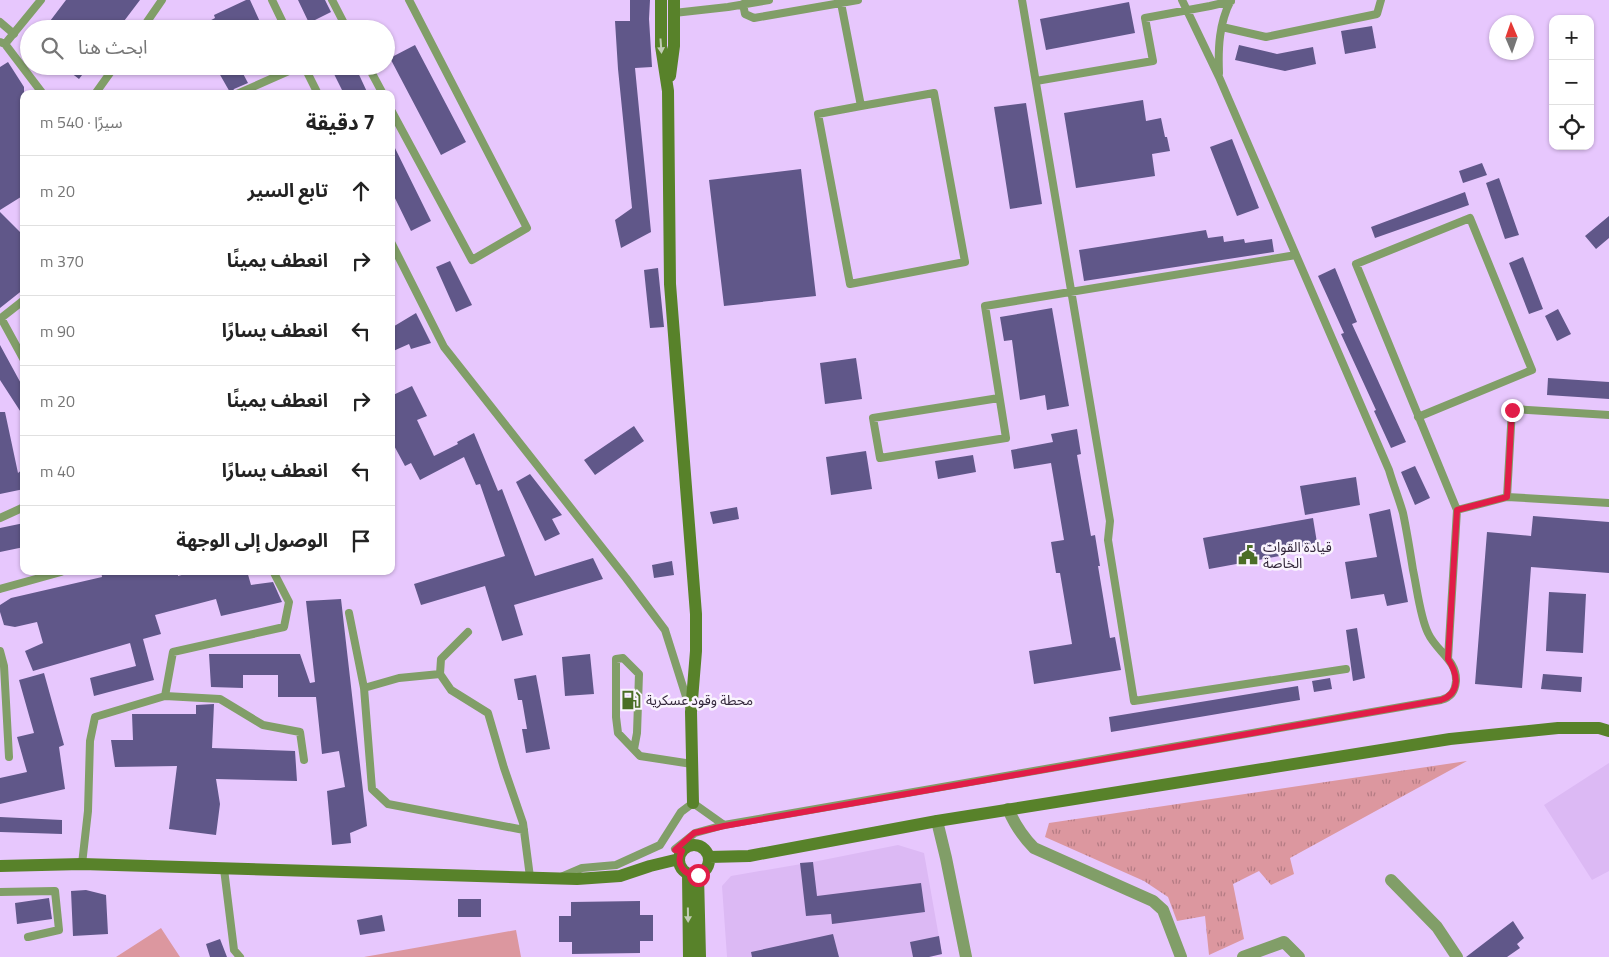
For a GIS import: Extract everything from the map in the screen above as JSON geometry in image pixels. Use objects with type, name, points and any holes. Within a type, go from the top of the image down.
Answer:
[{"type":"main road","points":[[661,0],[661,46],[668,91]]},
{"type":"main road","points":[[674,0],[674,46],[668,91],[670,284],[696,614],[696,651],[691,712],[693,803]]},
{"type":"main road","points":[[709,857],[749,856],[1008,809],[1450,739],[1558,728],[1599,728],[1609,731]]},
{"type":"main road","points":[[0,866],[82,864],[558,878],[620,876],[650,866],[691,845],[697,845],[705,849],[709,857],[708,866],[704,872],[693,874],[680,867],[678,853]]},
{"type":"main road","points":[[0,861],[41,864]]},
{"type":"main road","points":[[689,957],[693,874]]},
{"type":"main road","points":[[693,874],[700,957]]},
{"type":"street","points":[[1008,809],[1016,827],[1034,848],[1153,901],[1162,910],[1181,957]]},
{"type":"street","points":[[937,821],[966,957]]},
{"type":"street","points":[[1391,880],[1436,928],[1457,957]]},
{"type":"street","points":[[1243,957],[1284,942],[1299,957]]},
{"type":"lane","points":[[25,20],[41,0]]},
{"type":"lane","points":[[148,20],[162,0]]},
{"type":"lane","points":[[272,0],[282,20]]},
{"type":"lane","points":[[332,0],[342,20]]},
{"type":"lane","points":[[395,117],[472,260],[527,228],[409,0]]},
{"type":"lane","points":[[674,13],[727,4],[743,4],[769,0]]},
{"type":"lane","points":[[743,4],[745,14],[754,18],[858,0]]},
{"type":"lane","points":[[1022,0],[1110,521],[1108,540],[1134,700],[1346,669]]},
{"type":"lane","points":[[660,846],[678,853],[694,833],[724,826],[1441,700],[1453,694],[1456,681],[1454,668],[1448,659],[1436,648],[1427,632],[1402,512],[1389,470],[1219,77],[1182,0]]},
{"type":"lane","points":[[1036,81],[1153,61],[1145,18],[1231,0]]},
{"type":"lane","points":[[1219,77],[1218,41],[1231,0]]},
{"type":"lane","points":[[1222,27],[1266,37],[1376,14],[1381,0]]},
{"type":"lane","points":[[841,3],[861,106]]},
{"type":"lane","points":[[0,22],[14,34]]},
{"type":"lane","points":[[20,26],[2,43],[20,65]]},
{"type":"lane","points":[[28,75],[40,90]]},
{"type":"lane","points":[[98,90],[109,75]]},
{"type":"lane","points":[[246,90],[280,75]]},
{"type":"lane","points":[[308,75],[316,90]]},
{"type":"lane","points":[[372,75],[380,90]]},
{"type":"lane","points":[[934,93],[965,262],[850,284],[818,114],[861,106],[934,93]]},
{"type":"lane","points":[[1418,417],[1532,370],[1470,218],[1356,264],[1418,417],[1457,510],[1448,659]]},
{"type":"lane","points":[[395,250],[444,348],[665,630],[691,712]]},
{"type":"lane","points":[[999,398],[873,418],[880,458],[1006,438],[985,306],[1296,255]]},
{"type":"lane","points":[[20,303],[1,318],[20,353]]},
{"type":"lane","points":[[1507,497],[1512,410],[1609,415]]},
{"type":"lane","points":[[1457,510],[1507,497],[1609,503]]},
{"type":"lane","points":[[0,518],[20,509]]},
{"type":"lane","points":[[0,589],[50,575]]},
{"type":"lane","points":[[165,696],[173,652],[284,627],[289,602],[275,575]]},
{"type":"lane","points":[[349,614],[364,688],[372,789],[388,804],[524,830]]},
{"type":"lane","points":[[468,632],[441,660],[440,674],[451,690],[488,713],[524,830],[530,877]]},
{"type":"lane","points":[[0,651],[4,666],[9,757]]},
{"type":"lane","points":[[634,749],[637,733],[639,674],[623,658],[616,659],[616,717],[618,733],[640,756],[692,764]]},
{"type":"lane","points":[[364,688],[399,678],[440,674]]},
{"type":"lane","points":[[82,864],[88,812],[90,741],[95,717],[165,696],[220,699],[263,725],[300,732],[304,760]]},
{"type":"lane","points":[[558,878],[582,868],[616,865],[660,846],[680,812],[693,803],[724,826]]},
{"type":"lane","points":[[224,869],[234,950],[240,957]]},
{"type":"lane","points":[[0,892],[55,891],[59,930],[28,937]]},
{"type":"shaded area","points":[[1609,763],[1609,871],[1592,880],[1544,805]]},
{"type":"shaded area","points":[[898,845],[924,853],[942,954],[929,957],[727,957],[722,886],[731,876]]},
{"type":"green space","points":[[1467,761],[1290,858],[1294,874],[1271,885],[1259,871],[1233,884],[1244,939],[1209,955],[1205,916],[1177,921],[1168,897],[1144,881],[1045,837],[1049,823]]},
{"type":"green space","points":[[161,928],[180,957],[116,957]]},
{"type":"green space","points":[[516,930],[521,957],[364,957]]},
{"type":"building","points":[[66,0],[140,0],[125,20],[51,20]]},
{"type":"building","points":[[246,0],[250,0],[259,20],[211,20],[215,18],[214,15]]},
{"type":"building","points":[[298,0],[325,0],[331,12],[315,20],[308,20]]},
{"type":"building","points":[[630,0],[650,0],[649,19],[652,67],[635,68],[651,232],[621,248],[615,220],[632,208],[615,21],[630,21]]},
{"type":"building","points":[[1129,2],[1135,33],[1046,50],[1040,19]]},
{"type":"building","points":[[1372,26],[1376,48],[1345,54],[1341,31]]},
{"type":"building","points":[[415,45],[466,142],[441,155],[395,68],[395,55]]},
{"type":"building","points":[[1239,45],[1277,54],[1313,47],[1316,64],[1285,71],[1235,60]]},
{"type":"building","points":[[8,62],[24,90],[20,90],[20,198],[0,210],[0,67]]},
{"type":"building","points":[[74,75],[82,75],[79,79]]},
{"type":"building","points":[[220,75],[244,75],[248,83],[233,90],[229,90]]},
{"type":"building","points":[[334,75],[359,75],[366,90],[342,90]]},
{"type":"building","points":[[1143,100],[1146,121],[1161,118],[1170,151],[1152,154],[1155,176],[1076,188],[1064,113]]},
{"type":"building","points":[[1026,103],[1042,204],[1010,209],[994,107]]},
{"type":"building","points":[[1232,139],[1259,208],[1237,216],[1210,147]]},
{"type":"building","points":[[395,148],[431,221],[411,231],[395,198]]},
{"type":"building","points":[[1482,163],[1487,175],[1463,183],[1459,171]]},
{"type":"building","points":[[801,169],[816,296],[724,306],[709,180]]},
{"type":"building","points":[[1499,178],[1519,235],[1505,239],[1486,183]]},
{"type":"building","points":[[1465,192],[1469,205],[1375,238],[1371,227]]},
{"type":"building","points":[[0,212],[20,232],[20,292],[0,308]]},
{"type":"building","points":[[1609,216],[1609,238],[1596,249],[1585,236]]},
{"type":"building","points":[[1206,230],[1208,238],[1223,236],[1224,242],[1244,239],[1245,243],[1272,239],[1274,252],[1084,281],[1079,250]]},
{"type":"building","points":[[1523,257],[1543,309],[1529,314],[1509,263]]},
{"type":"building","points":[[450,261],[472,305],[456,312],[436,267]]},
{"type":"building","points":[[658,268],[664,327],[650,328],[644,270]]},
{"type":"building","points":[[1335,268],[1357,322],[1352,324],[1406,442],[1391,448],[1374,411],[1376,410],[1341,334],[1344,333],[1318,276]]},
{"type":"building","points":[[1052,308],[1069,406],[1047,410],[1045,395],[1020,400],[1012,340],[1004,341],[1000,317]]},
{"type":"building","points":[[1558,309],[1571,334],[1557,341],[1545,316]]},
{"type":"building","points":[[416,313],[431,343],[411,349],[409,344],[395,350],[395,326]]},
{"type":"building","points":[[0,345],[20,382],[20,411],[0,380]]},
{"type":"building","points":[[856,358],[862,399],[825,404],[820,363]]},
{"type":"building","points":[[1548,378],[1609,382],[1609,399],[1547,395]]},
{"type":"building","points":[[412,386],[427,416],[417,420],[434,456],[458,444],[457,442],[474,433],[498,491],[502,489],[535,576],[593,558],[603,579],[514,605],[523,635],[502,641],[485,586],[421,605],[414,584],[505,556],[480,484],[476,485],[464,457],[420,480],[411,463],[405,466],[395,447],[395,394]]},
{"type":"building","points":[[0,412],[5,412],[18,473],[20,471],[20,490],[0,494]]},
{"type":"building","points":[[634,426],[644,441],[595,475],[584,460]]},
{"type":"building","points":[[1077,429],[1081,454],[1077,455],[1091,536],[1095,535],[1110,638],[1115,637],[1121,670],[1034,684],[1029,651],[1072,644],[1060,573],[1056,573],[1051,542],[1064,540],[1051,463],[1014,469],[1011,450],[1053,442],[1051,434]]},
{"type":"building","points":[[866,451],[872,489],[831,495],[826,457]]},
{"type":"building","points":[[973,455],[976,472],[938,479],[935,461]]},
{"type":"building","points":[[1415,466],[1430,498],[1415,505],[1401,472]]},
{"type":"building","points":[[530,474],[562,515],[552,519],[560,534],[545,541],[516,482]]},
{"type":"building","points":[[1356,477],[1360,505],[1305,515],[1300,486]]},
{"type":"building","points":[[737,507],[739,519],[713,524],[710,512]]},
{"type":"building","points":[[1390,509],[1408,602],[1387,606],[1384,594],[1351,599],[1345,562],[1377,557],[1369,514]]},
{"type":"building","points":[[1533,516],[1609,522],[1609,573],[1531,567],[1522,688],[1475,684],[1487,532],[1531,536]]},
{"type":"building","points":[[1313,518],[1318,549],[1209,569],[1203,538]]},
{"type":"building","points":[[20,524],[20,548],[0,552],[0,528]]},
{"type":"building","points":[[672,561],[674,575],[654,578],[652,565]]},
{"type":"building","points":[[102,575],[248,575],[251,585],[273,582],[282,602],[221,616],[216,599],[155,615],[161,634],[143,639],[154,680],[94,696],[90,678],[136,666],[130,643],[33,671],[25,651],[43,643],[37,622],[15,627],[4,625],[0,605],[11,598],[102,577]]},
{"type":"building","points":[[1549,592],[1586,594],[1583,653],[1546,651]]},
{"type":"building","points":[[341,599],[367,826],[350,833],[351,843],[332,845],[327,791],[345,787],[339,751],[322,754],[316,697],[278,697],[278,675],[243,675],[243,688],[211,687],[209,654],[300,654],[310,683],[315,682],[306,601]]},
{"type":"building","points":[[1357,628],[1365,678],[1353,681],[1346,630]]},
{"type":"building","points":[[590,654],[594,694],[565,696],[562,657]]},
{"type":"building","points":[[44,673],[64,745],[59,747],[65,789],[0,804],[0,778],[27,772],[17,737],[34,733],[19,680]]},
{"type":"building","points":[[1543,674],[1582,677],[1581,692],[1541,689]]},
{"type":"building","points":[[536,675],[550,749],[526,753],[522,729],[527,729],[522,700],[518,700],[514,679]]},
{"type":"building","points":[[1330,678],[1332,689],[1314,692],[1312,681]]},
{"type":"building","points":[[1298,686],[1300,700],[1111,732],[1109,717]]},
{"type":"building","points":[[214,704],[212,748],[295,751],[297,781],[216,779],[220,804],[216,835],[169,829],[177,766],[115,767],[111,740],[133,740],[132,714],[196,714],[196,705]]},
{"type":"building","points":[[0,817],[62,820],[62,834],[0,832]]},
{"type":"building","points":[[813,862],[817,896],[921,883],[925,912],[832,924],[831,914],[806,916],[800,863]]},
{"type":"building","points":[[86,890],[106,895],[108,934],[73,936],[71,891]]},
{"type":"building","points":[[49,898],[52,919],[17,924],[15,903]]},
{"type":"building","points":[[458,899],[481,899],[481,917],[458,917]]},
{"type":"building","points":[[640,901],[640,915],[653,915],[653,941],[640,941],[640,953],[572,954],[572,942],[559,942],[559,916],[571,916],[571,902]]},
{"type":"building","points":[[382,915],[385,931],[360,935],[357,920]]},
{"type":"building","points":[[1513,921],[1524,938],[1517,944],[1520,948],[1507,957],[1466,957]]},
{"type":"building","points":[[833,934],[839,957],[752,957],[751,952]]},
{"type":"building","points":[[939,936],[942,954],[929,957],[913,957],[910,942]]},
{"type":"building","points":[[220,939],[227,957],[210,957],[206,944]]},
{"type":"place","name":"قيادة القوات الخاصة","points":[[1248,555]]},
{"type":"place","name":"محطة وقود عسكرية","points":[[631,700]]},
{"type":"route","points":[[698,875],[688,874],[682,870],[679,859],[682,851],[675,850],[694,833],[724,826],[1441,700],[1449,697],[1453,694],[1456,681],[1454,668],[1448,659],[1457,510],[1507,497],[1512,410]]}]
